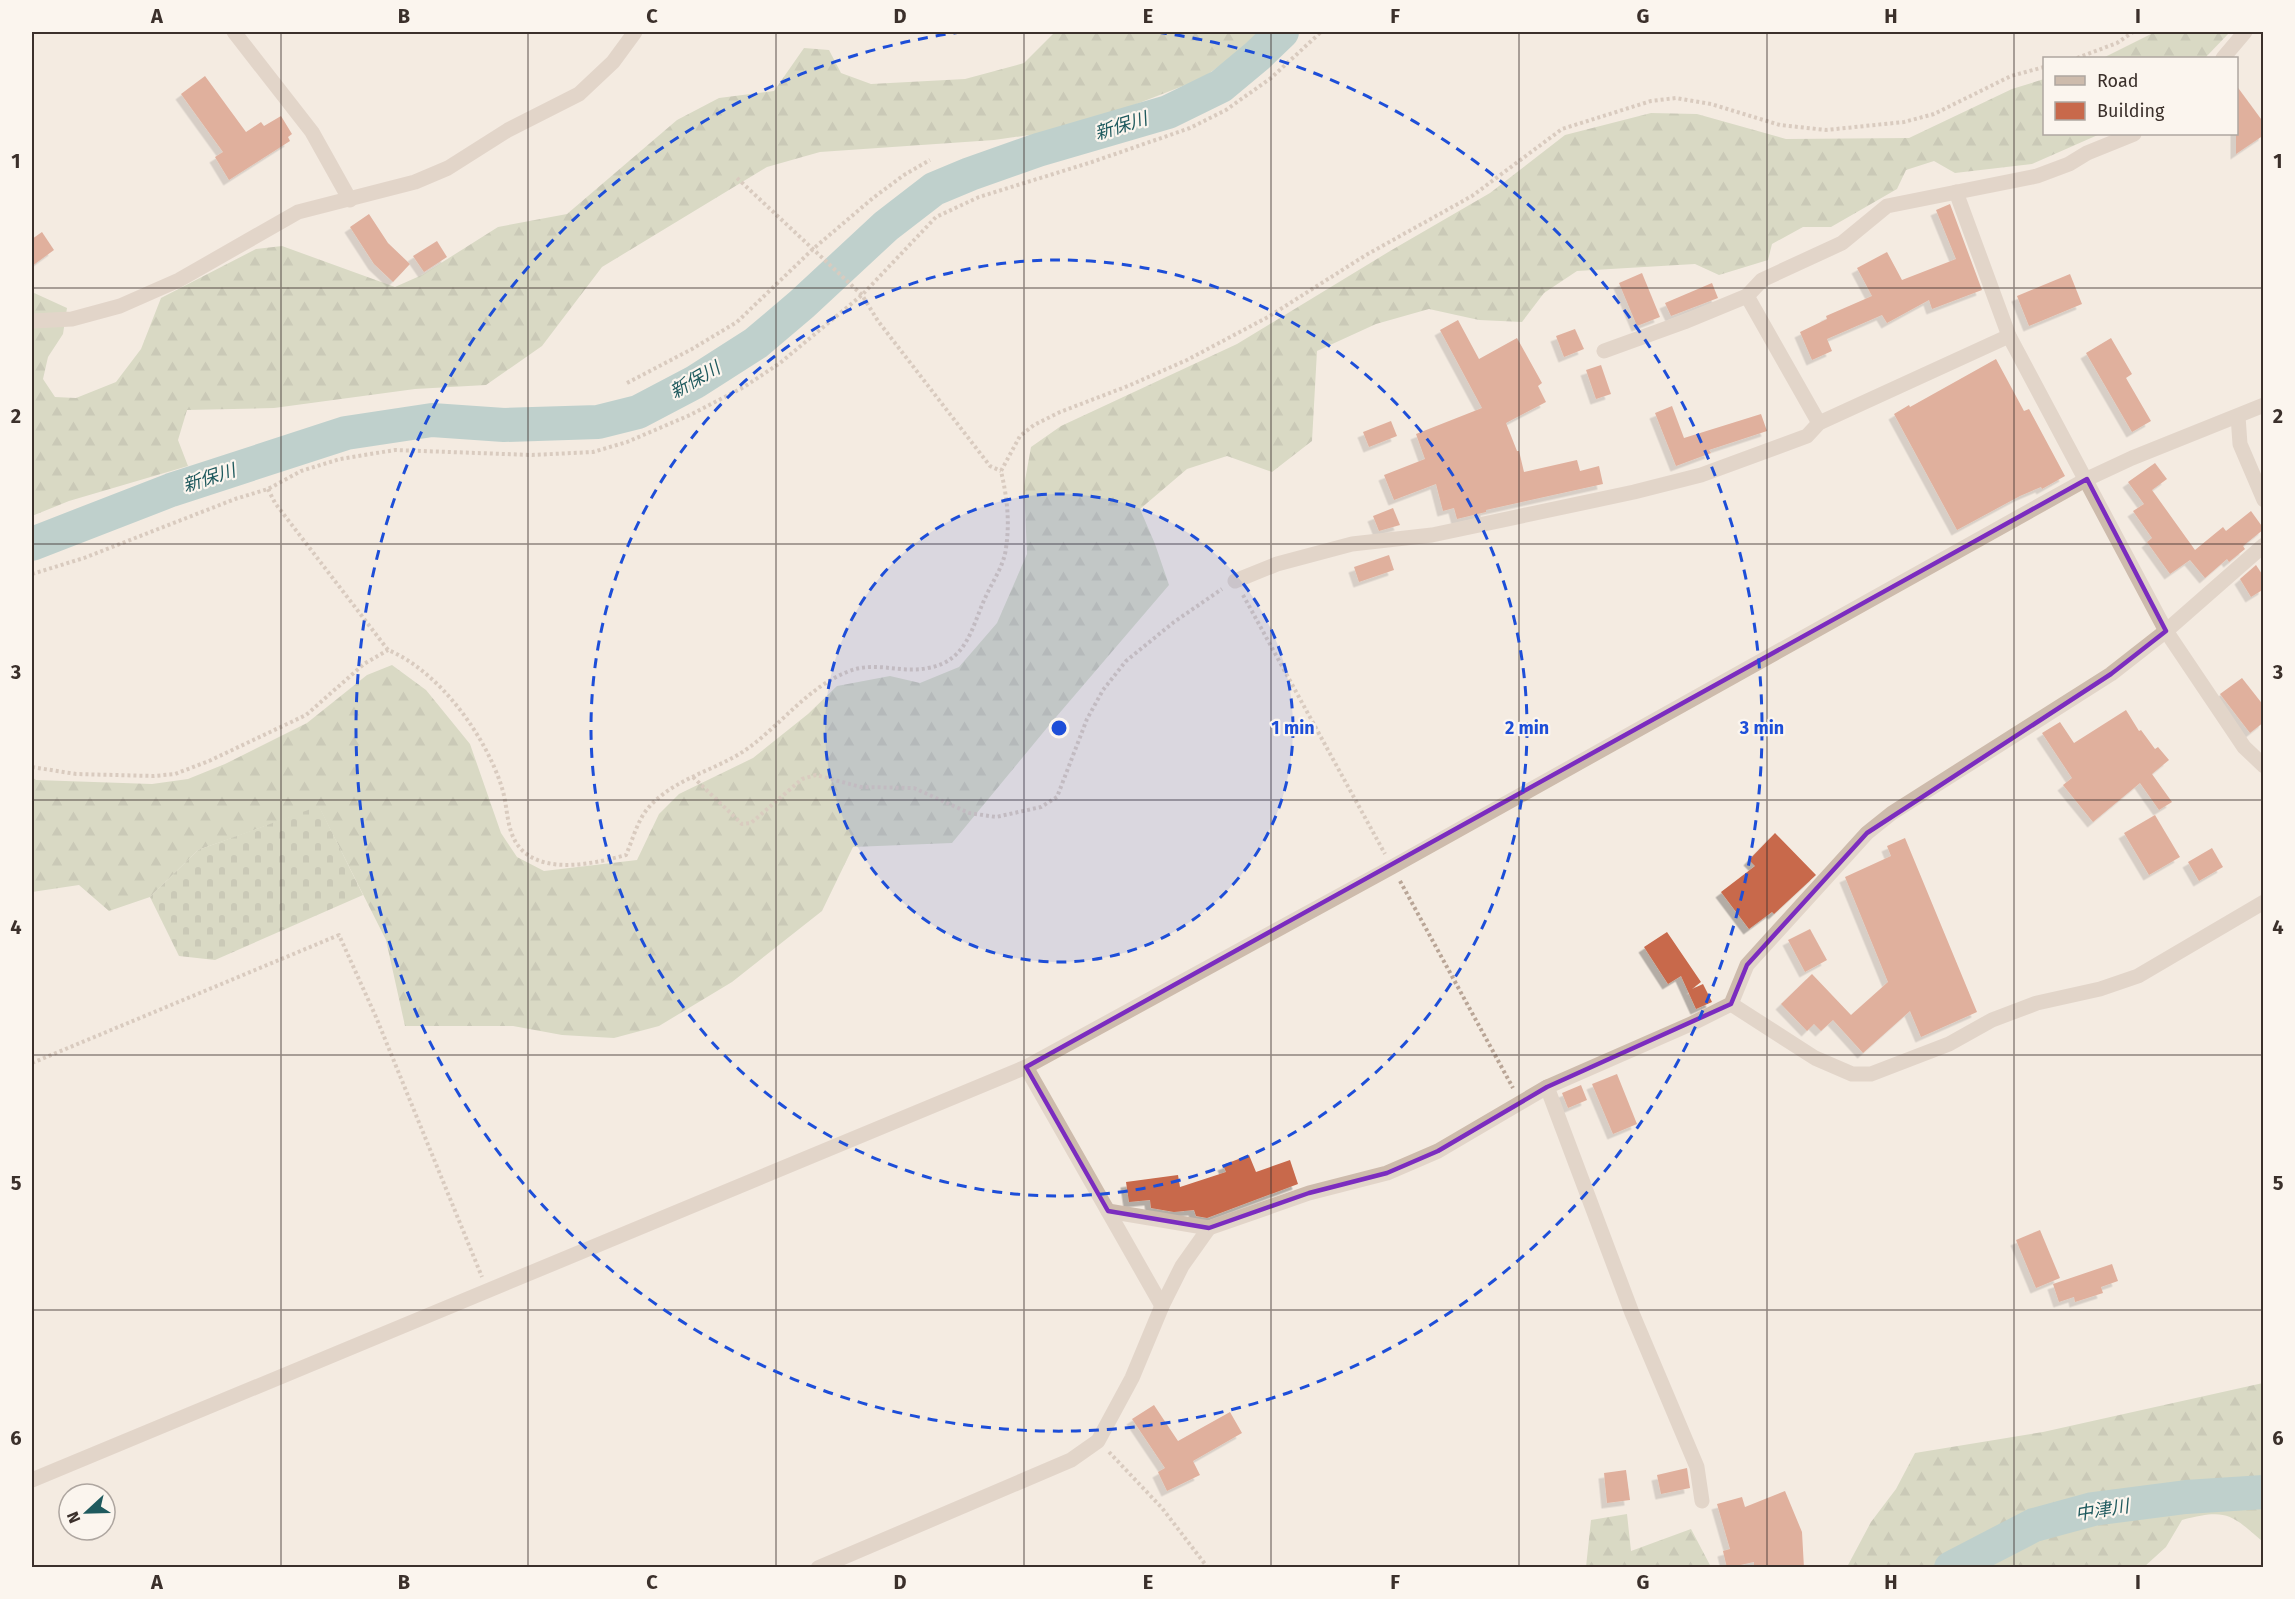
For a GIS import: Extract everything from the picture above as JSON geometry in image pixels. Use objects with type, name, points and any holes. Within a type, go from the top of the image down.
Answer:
[{"type":"street","points":[[234,32],[312,132],[350,200]]},
{"type":"street","points":[[32,321],[72,319],[120,306],[179,280],[298,212],[415,182],[448,168],[508,130],[579,94],[613,62],[635,32]]},
{"type":"street","points":[[2224,57],[2245,32]]},
{"type":"street","points":[[1604,351],[1748,296],[1762,280],[1842,243],[1887,206],[2037,176],[2132,135]]},
{"type":"street","points":[[1956,192],[2009,336],[2166,631],[2244,747],[2264,766]]},
{"type":"street","points":[[1748,296],[1819,423]]},
{"type":"street","points":[[1235,581],[1277,564],[1352,544],[1432,535],[1634,492],[1701,474],[1807,436],[1819,423],[2009,336]]},
{"type":"street","points":[[32,1480],[1026,1067],[1392,867],[2087,479],[2264,405]]},
{"type":"street","points":[[2238,416],[2240,444],[2264,500]]},
{"type":"street","points":[[1108,1211],[1209,1228],[1309,1193],[1388,1173],[1438,1151],[1547,1087],[1694,1023],[1731,1004],[1747,965],[1867,834],[1892,813],[2111,674],[2166,631],[2264,545]]},
{"type":"street","points":[[1731,1004],[1815,1058],[1852,1074],[1871,1074],[1949,1044],[1992,1020],[2028,1006],[2100,989],[2138,976],[2264,902]]},
{"type":"street","points":[[1026,1067],[1162,1306]]},
{"type":"street","points":[[1547,1087],[1632,1313],[1697,1467],[1702,1501]]},
{"type":"street","points":[[826,1566],[1071,1460],[1098,1441],[1132,1378],[1162,1306],[1182,1266],[1209,1228]]},
{"type":"path","points":[[32,574],[84,558],[235,499],[268,489],[301,471],[340,459],[395,450],[532,455],[593,452],[627,442],[690,415],[744,387],[780,363],[862,295],[936,217],[979,197],[1092,162],[1190,128],[1226,110],[1271,78],[1321,32]]},
{"type":"path","points":[[2080,57],[2117,42],[2133,32]]},
{"type":"path","points":[[268,489],[275,503],[388,650],[421,668],[472,727],[490,758],[502,789],[509,830],[516,843],[526,854],[560,866],[626,855],[647,808],[667,789],[747,749],[829,680],[850,670],[873,665],[906,670],[930,668],[951,658],[966,645],[986,595],[1001,568],[1006,549],[1008,506],[1001,471],[1020,436],[1034,425],[1187,360],[1268,317],[1366,255],[1472,196],[1562,129],[1651,101],[1676,98],[1712,104],[1780,125],[1826,130],[1904,122],[1934,114],[2011,76],[2043,67]]},
{"type":"path","points":[[627,383],[737,322],[813,249],[888,186],[930,160]]},
{"type":"path","points":[[737,178],[862,295],[878,321],[990,466],[1001,471]]},
{"type":"path","points":[[693,777],[742,824],[751,823],[802,779],[816,775],[861,787],[914,788],[969,813],[996,817],[1041,807],[1058,796],[1088,719],[1103,690],[1126,661],[1174,622],[1235,581],[1520,1102]]},
{"type":"path","points":[[32,767],[76,774],[154,776],[175,774],[209,761],[306,716],[364,664],[388,650]]},
{"type":"path","points":[[32,1064],[339,935],[376,1017],[488,1291]]},
{"type":"path","points":[[1098,1441],[1162,1508],[1208,1568]]},
{"type":"highlighted area","points":[[2087,479],[2166,631],[2111,674],[1867,833],[1747,965],[1731,1004],[1547,1087],[1438,1151],[1387,1173],[1309,1193],[1209,1228],[1108,1211],[1026,1067]]},
{"type":"green space","points":[[1055,32],[1264,32],[1201,79],[1072,129],[994,140],[820,152],[767,167],[602,267],[542,346],[486,385],[415,389],[274,408],[187,410],[178,440],[188,466],[69,501],[32,516],[32,292],[67,308],[63,334],[48,357],[43,379],[55,397],[76,398],[116,382],[141,349],[161,298],[256,249],[282,246],[395,287],[422,275],[498,227],[567,214],[677,120],[719,98],[774,91],[804,48],[829,50],[841,73],[871,84],[965,79],[1024,63]]},
{"type":"green space","points":[[2155,32],[2230,32],[2206,57],[2105,57]]},
{"type":"green space","points":[[2043,79],[2043,135],[2098,135],[2032,164],[1955,173],[1934,161],[1906,170],[1897,189],[1831,227],[1803,227],[1772,244],[1768,260],[1719,275],[1695,264],[1577,271],[1544,293],[1522,322],[1479,320],[1429,309],[1376,324],[1317,351],[1312,441],[1272,472],[1227,456],[1187,469],[1140,509],[1169,585],[952,843],[853,847],[822,911],[732,982],[659,1026],[614,1038],[562,1035],[513,1026],[405,1026],[386,940],[319,807],[198,850],[150,897],[109,911],[79,885],[32,892],[32,777],[36,780],[152,784],[188,779],[225,764],[307,723],[367,675],[392,665],[426,690],[470,744],[501,833],[517,857],[544,871],[637,860],[659,814],[679,794],[753,758],[808,714],[837,686],[890,676],[920,683],[959,667],[997,623],[1027,554],[1024,486],[1031,447],[1061,426],[1237,344],[1490,193],[1565,135],[1651,113],[1697,114],[1786,139],[1909,138],[2012,89]]},
{"type":"green space","points":[[319,806],[363,895],[215,960],[179,956],[150,897],[198,850]]},
{"type":"green space","points":[[2263,1383],[2263,1542],[2234,1519],[2218,1514],[2182,1520],[2166,1547],[2144,1567],[1847,1567],[1871,1522],[1896,1489],[1915,1453],[2043,1432]]},
{"type":"green space","points":[[1627,1514],[1631,1551],[1691,1529],[1711,1567],[1586,1567],[1591,1520]]},
{"type":"building","points":[[205,76],[246,132],[261,122],[264,126],[281,116],[292,134],[288,137],[290,141],[229,180],[215,157],[223,152],[181,94]]},
{"type":"building","points":[[2238,88],[2264,123],[2264,135],[2236,154]]},
{"type":"building","points":[[1950,204],[1982,290],[1932,309],[1929,300],[1887,323],[1882,315],[1827,339],[1832,351],[1812,360],[1800,332],[1827,319],[1826,316],[1872,296],[1857,268],[1887,252],[1902,280],[1956,259],[1936,210]]},
{"type":"building","points":[[369,214],[388,243],[410,264],[393,282],[374,264],[350,227]]},
{"type":"building","points":[[42,232],[54,250],[32,266],[32,239]]},
{"type":"building","points":[[437,241],[447,257],[424,272],[413,256]]},
{"type":"building","points":[[1642,273],[1660,317],[1637,326],[1619,283]]},
{"type":"building","points":[[2070,274],[2082,304],[2029,326],[2017,296]]},
{"type":"building","points":[[1712,283],[1718,298],[1671,316],[1665,303]]},
{"type":"building","points":[[1458,320],[1479,359],[1517,338],[1542,383],[1538,386],[1546,402],[1506,423],[1517,451],[1519,451],[1524,472],[1577,460],[1580,471],[1599,466],[1603,484],[1486,510],[1486,512],[1457,519],[1454,508],[1443,511],[1436,484],[1394,500],[1384,475],[1425,459],[1416,434],[1482,408],[1440,330]]},
{"type":"building","points":[[1575,329],[1584,349],[1564,357],[1556,336]]},
{"type":"building","points":[[2111,338],[2132,374],[2126,378],[2151,421],[2132,432],[2086,353]]},
{"type":"building","points":[[1996,359],[2024,411],[2029,409],[2065,476],[2042,489],[2041,487],[2020,496],[1957,530],[1894,414]]},
{"type":"building","points":[[1601,365],[1611,394],[1596,399],[1586,370]]},
{"type":"building","points":[[1672,406],[1684,438],[1761,414],[1767,431],[1709,450],[1711,453],[1676,466],[1655,413]]},
{"type":"building","points":[[1391,421],[1397,436],[1369,447],[1363,432]]},
{"type":"building","points":[[2155,463],[2167,479],[2152,490],[2195,550],[2223,527],[2226,531],[2251,511],[2264,529],[2243,546],[2245,549],[2229,562],[2227,559],[2205,578],[2190,560],[2170,574],[2147,542],[2152,538],[2133,511],[2144,504],[2128,482]]},
{"type":"building","points":[[1393,508],[1400,525],[1379,531],[1373,516]]},
{"type":"building","points":[[1389,555],[1394,570],[1359,582],[1354,567]]},
{"type":"building","points":[[2256,565],[2264,577],[2264,589],[2251,597],[2240,579]]},
{"type":"building","points":[[2242,678],[2264,706],[2264,722],[2250,733],[2220,694]]},
{"type":"building","points":[[2126,710],[2139,731],[2141,730],[2155,749],[2158,747],[2169,760],[2152,774],[2172,802],[2159,810],[2140,783],[2093,822],[2063,785],[2072,778],[2042,733],[2060,722],[2074,743]]},
{"type":"building","points":[[2155,815],[2180,857],[2149,875],[2124,833]]},
{"type":"building","points":[[1775,833],[1816,875],[1774,914],[1772,912],[1749,929],[1721,892],[1755,866],[1749,860]]},
{"type":"building","points":[[1905,838],[1977,1012],[1921,1037],[1910,1011],[1863,1053],[1833,1020],[1821,1031],[1814,1024],[1807,1031],[1781,1004],[1812,974],[1851,1015],[1888,982],[1845,877],[1891,856],[1887,846]]},
{"type":"building","points":[[2212,848],[2223,867],[2199,881],[2188,862]]},
{"type":"building","points":[[1810,929],[1827,960],[1805,972],[1788,940]]},
{"type":"building","points":[[1667,932],[1701,982],[1692,989],[1703,984],[1712,1002],[1696,1009],[1681,976],[1668,984],[1644,947]]},
{"type":"building","points":[[1617,1074],[1637,1124],[1613,1134],[1592,1084]]},
{"type":"building","points":[[1581,1085],[1587,1100],[1568,1108],[1562,1093]]},
{"type":"building","points":[[1249,1155],[1256,1172],[1290,1160],[1298,1184],[1207,1218],[1196,1216],[1194,1210],[1174,1212],[1151,1208],[1150,1200],[1129,1202],[1126,1182],[1178,1175],[1180,1187],[1226,1172],[1223,1165]]},
{"type":"building","points":[[2040,1230],[2060,1278],[2036,1288],[2016,1240]]},
{"type":"building","points":[[2112,1264],[2118,1281],[2101,1287],[2103,1293],[2075,1302],[2074,1297],[2059,1302],[2053,1284]]},
{"type":"building","points":[[1154,1405],[1178,1441],[1230,1412],[1242,1433],[1193,1461],[1200,1475],[1167,1491],[1158,1472],[1165,1468],[1132,1419]]},
{"type":"building","points":[[1687,1468],[1690,1488],[1661,1494],[1657,1475]]},
{"type":"building","points":[[1626,1470],[1630,1500],[1607,1503],[1604,1473]]},
{"type":"building","points":[[1785,1491],[1802,1532],[1804,1568],[1754,1568],[1754,1562],[1727,1568],[1723,1551],[1730,1549],[1717,1504],[1742,1497],[1745,1507]]},
{"type":"waterway","name":"新保川","points":[[32,544],[171,490],[346,433],[432,420],[504,425],[598,422],[638,412],[695,382],[756,343],[886,226],[934,189],[1038,150],[1168,112],[1221,86],[1282,32]]},
{"type":"waterway","name":"中津川","points":[[1951,1568],[2034,1525],[2093,1509],[2186,1497],[2264,1492]]}]
